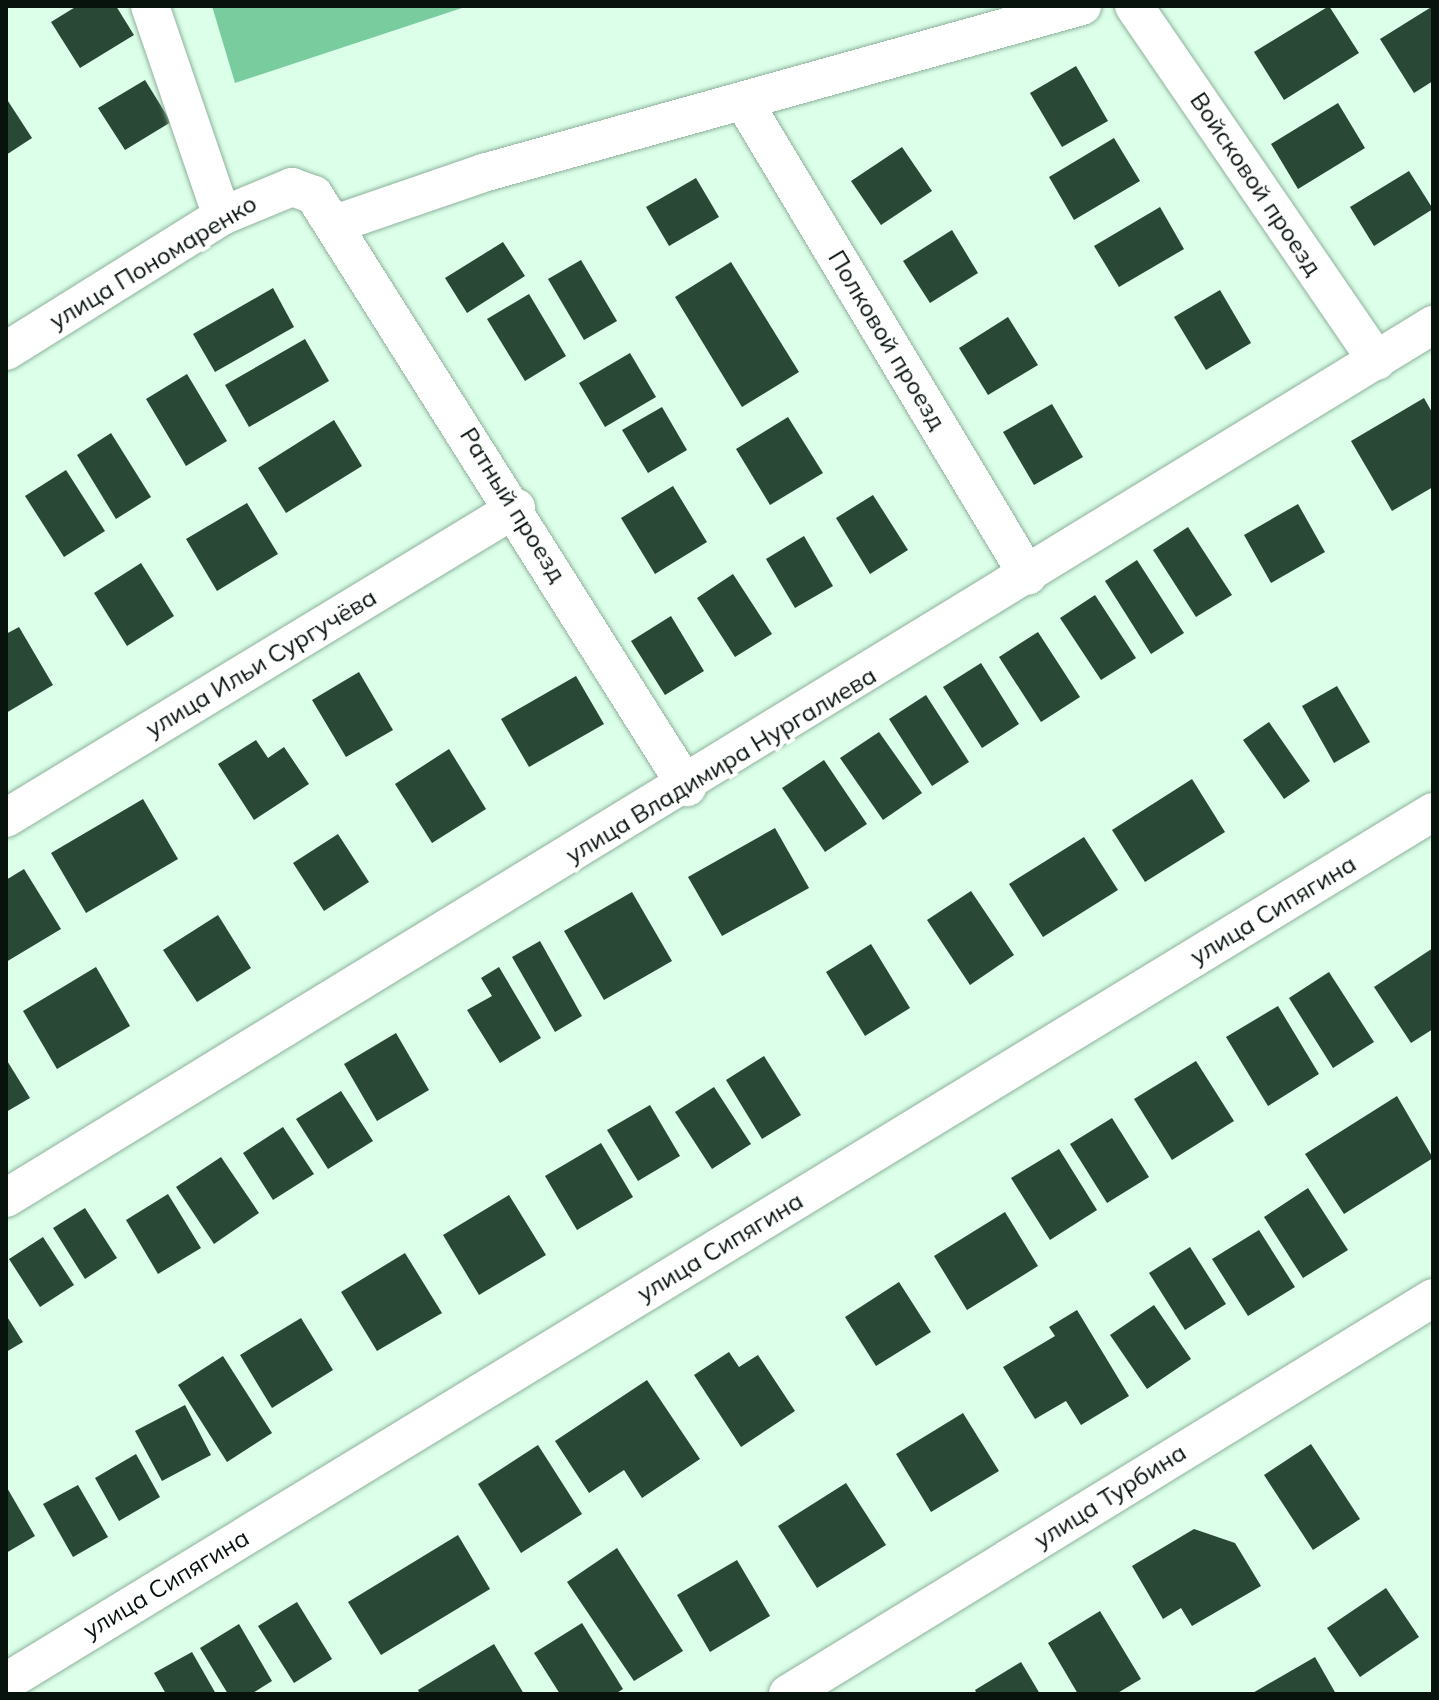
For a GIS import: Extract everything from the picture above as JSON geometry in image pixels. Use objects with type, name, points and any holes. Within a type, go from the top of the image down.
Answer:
[{"type":"street","points":[[150,6],[222,216]]},
{"type":"street","points":[[335,224],[483,173],[745,104],[1082,6]]},
{"type":"street","name":"Войсковой проезд","points":[[1134,6],[1377,361]]},
{"type":"street","name":"Полковой проезд","points":[[745,104],[1028,576]]},
{"type":"street","name":"улица Пономаренко","points":[[6,351],[222,216],[292,187],[314,195],[335,224]]},
{"type":"street","name":"Ратный проезд","points":[[335,224],[516,508],[687,787]]},
{"type":"street","name":"улица Владимира Нургалиева","points":[[6,1198],[687,787],[1433,325]]},
{"type":"street","name":"улица Ильи Сургучёва","points":[[6,818],[516,508]]},
{"type":"street","name":"улица Сипягина","points":[[6,1682],[1433,812]]},
{"type":"street","name":"улица Турбина","points":[[788,1694],[1433,1298]]},
{"type":"green space","points":[[212,6],[468,6],[235,83]]},
{"type":"building","points":[[77,6],[116,6],[134,35],[80,68],[51,22]]},
{"type":"building","points":[[1329,6],[1359,53],[1284,100],[1254,52]]},
{"type":"building","points":[[1433,6],[1433,81],[1414,93],[1380,39]]},
{"type":"building","points":[[1076,66],[1108,121],[1062,147],[1030,93]]},
{"type":"building","points":[[145,80],[171,122],[125,150],[98,108]]},
{"type":"building","points":[[6,98],[32,138],[6,155]]},
{"type":"building","points":[[1338,103],[1365,148],[1298,189],[1271,144]]},
{"type":"building","points":[[1114,138],[1140,181],[1074,220],[1049,177]]},
{"type":"building","points":[[902,147],[932,191],[881,225],[851,181]]},
{"type":"building","points":[[1409,171],[1433,209],[1374,246],[1350,207]]},
{"type":"building","points":[[696,178],[719,217],[669,246],[646,207]]},
{"type":"building","points":[[1160,207],[1184,249],[1119,287],[1094,246]]},
{"type":"building","points":[[952,230],[978,273],[930,303],[903,261]]},
{"type":"building","points":[[503,242],[525,276],[467,313],[445,278]]},
{"type":"building","points":[[581,260],[617,321],[584,340],[548,279]]},
{"type":"building","points":[[731,262],[799,372],[742,407],[675,297]]},
{"type":"building","points":[[273,288],[294,327],[215,372],[193,334]]},
{"type":"building","points":[[1220,290],[1251,343],[1206,370],[1174,317]]},
{"type":"building","points":[[529,294],[566,356],[525,381],[487,319]]},
{"type":"building","points":[[1008,317],[1038,365],[988,395],[959,348]]},
{"type":"building","points":[[305,339],[329,381],[249,427],[225,385]]},
{"type":"building","points":[[630,353],[656,397],[605,427],[579,383]]},
{"type":"building","points":[[187,374],[227,441],[186,466],[146,399]]},
{"type":"building","points":[[1424,398],[1433,414],[1433,487],[1392,511],[1351,441]]},
{"type":"building","points":[[1052,404],[1083,457],[1034,485],[1003,432]]},
{"type":"building","points":[[662,407],[687,450],[648,473],[622,430]]},
{"type":"building","points":[[788,417],[823,473],[770,505],[736,449]]},
{"type":"building","points":[[334,420],[362,466],[286,513],[258,468]]},
{"type":"building","points":[[111,433],[151,497],[116,519],[77,455]]},
{"type":"building","points":[[66,470],[105,531],[64,557],[25,496]]},
{"type":"building","points":[[673,486],[707,542],[655,574],[621,518]]},
{"type":"building","points":[[873,495],[908,550],[870,574],[836,518]]},
{"type":"building","points":[[247,503],[278,554],[217,591],[186,539]]},
{"type":"building","points":[[1298,504],[1325,552],[1271,583],[1244,535]]},
{"type":"building","points":[[1188,527],[1232,595],[1196,617],[1153,550]]},
{"type":"building","points":[[804,536],[833,586],[795,608],[766,559]]},
{"type":"building","points":[[1137,560],[1184,633],[1151,654],[1105,581]]},
{"type":"building","points":[[141,563],[174,616],[127,646],[94,593]]},
{"type":"building","points":[[733,574],[772,634],[735,657],[697,598]]},
{"type":"building","points":[[1095,595],[1136,658],[1101,680],[1060,618]]},
{"type":"building","points":[[671,616],[704,671],[665,695],[631,641]]},
{"type":"building","points":[[19,627],[53,685],[6,713],[6,634]]},
{"type":"building","points":[[1038,632],[1080,697],[1041,722],[999,657]]},
{"type":"building","points":[[981,663],[1019,724],[982,748],[943,687]]},
{"type":"building","points":[[359,672],[393,730],[346,757],[312,700]]},
{"type":"building","points":[[576,676],[604,724],[529,767],[501,719]]},
{"type":"building","points":[[1337,686],[1370,742],[1334,763],[1302,706]]},
{"type":"building","points":[[926,695],[969,762],[932,786],[889,719]]},
{"type":"building","points":[[1269,722],[1310,781],[1284,799],[1243,740]]},
{"type":"building","points":[[879,732],[922,793],[883,820],[840,758]]},
{"type":"building","points":[[256,740],[268,758],[284,747],[309,784],[254,820],[218,764]]},
{"type":"building","points":[[449,749],[486,809],[432,843],[395,784]]},
{"type":"building","points":[[824,760],[867,824],[825,852],[782,788]]},
{"type":"building","points":[[1192,779],[1225,832],[1145,882],[1112,830]]},
{"type":"building","points":[[143,799],[178,859],[86,913],[51,853]]},
{"type":"building","points":[[775,828],[809,888],[722,936],[688,877]]},
{"type":"building","points":[[338,834],[369,882],[324,911],[293,863]]},
{"type":"building","points":[[1084,837],[1118,890],[1043,937],[1009,884]]},
{"type":"building","points":[[24,869],[61,929],[6,962],[6,880]]},
{"type":"building","points":[[971,891],[1014,955],[970,985],[927,920]]},
{"type":"building","points":[[632,892],[672,961],[604,1000],[564,931]]},
{"type":"building","points":[[218,915],[251,968],[197,1002],[163,950]]},
{"type":"building","points":[[540,941],[582,1016],[555,1032],[512,957]]},
{"type":"building","points":[[871,944],[910,1008],[865,1036],[826,972]]},
{"type":"building","points":[[1433,948],[1433,1029],[1411,1043],[1374,987]]},
{"type":"building","points":[[96,967],[130,1026],[57,1069],[23,1011]]},
{"type":"building","points":[[499,967],[541,1038],[500,1063],[467,1010],[492,996],[481,978]]},
{"type":"building","points":[[1329,972],[1374,1042],[1333,1068],[1289,998]]},
{"type":"building","points":[[1278,1006],[1319,1074],[1268,1106],[1226,1037]]},
{"type":"building","points":[[396,1033],[429,1090],[377,1121],[344,1064]]},
{"type":"building","points":[[764,1056],[801,1115],[762,1139],[726,1080]]},
{"type":"building","points":[[6,1059],[30,1098],[6,1112]]},
{"type":"building","points":[[1196,1061],[1234,1121],[1172,1160],[1134,1099]]},
{"type":"building","points":[[714,1087],[751,1144],[712,1169],[675,1112]]},
{"type":"building","points":[[341,1091],[373,1141],[328,1169],[296,1119]]},
{"type":"building","points":[[1397,1096],[1433,1158],[1344,1214],[1305,1154]]},
{"type":"building","points":[[650,1105],[680,1156],[638,1181],[607,1130]]},
{"type":"building","points":[[1112,1118],[1149,1177],[1107,1203],[1070,1144]]},
{"type":"building","points":[[283,1127],[314,1174],[273,1200],[243,1153]]},
{"type":"building","points":[[601,1143],[633,1197],[577,1230],[545,1176]]},
{"type":"building","points":[[1059,1149],[1097,1210],[1050,1240],[1011,1178]]},
{"type":"building","points":[[221,1157],[259,1213],[214,1244],[176,1187]]},
{"type":"building","points":[[1308,1188],[1348,1250],[1303,1278],[1264,1217]]},
{"type":"building","points":[[168,1194],[201,1248],[158,1274],[126,1220]]},
{"type":"building","points":[[509,1195],[546,1255],[479,1295],[443,1235]]},
{"type":"building","points":[[85,1208],[117,1258],[85,1279],[53,1228]]},
{"type":"building","points":[[1005,1212],[1038,1266],[967,1310],[934,1256]]},
{"type":"building","points":[[1259,1230],[1295,1287],[1248,1316],[1212,1259]]},
{"type":"building","points":[[43,1237],[74,1285],[40,1307],[9,1259]]},
{"type":"building","points":[[1190,1247],[1226,1304],[1185,1330],[1149,1273]]},
{"type":"building","points":[[405,1253],[442,1313],[377,1351],[341,1292]]},
{"type":"building","points":[[899,1282],[931,1332],[876,1366],[845,1317]]},
{"type":"building","points":[[1154,1305],[1191,1359],[1147,1389],[1110,1335]]},
{"type":"building","points":[[1077,1310],[1129,1396],[1081,1425],[1066,1401],[1035,1419],[1003,1367],[1055,1336],[1049,1327]]},
{"type":"building","points":[[6,1315],[23,1342],[6,1352]]},
{"type":"building","points":[[301,1318],[333,1370],[272,1408],[240,1355]]},
{"type":"building","points":[[729,1352],[739,1367],[758,1355],[795,1411],[741,1447],[694,1375]]},
{"type":"building","points":[[223,1356],[272,1433],[227,1462],[178,1385]]},
{"type":"building","points":[[647,1380],[700,1459],[642,1498],[624,1470],[589,1493],[555,1441]]},
{"type":"building","points":[[185,1405],[211,1455],[162,1481],[135,1431]]},
{"type":"building","points":[[963,1413],[999,1471],[931,1512],[896,1454]]},
{"type":"building","points":[[1311,1444],[1360,1519],[1313,1550],[1264,1475]]},
{"type":"building","points":[[538,1445],[582,1514],[521,1553],[478,1484]]},
{"type":"building","points":[[136,1454],[160,1497],[119,1521],[95,1478]]},
{"type":"building","points":[[846,1483],[886,1545],[817,1588],[778,1526]]},
{"type":"building","points":[[78,1485],[108,1537],[73,1557],[43,1504]]},
{"type":"building","points":[[6,1486],[35,1536],[6,1553]]},
{"type":"building","points":[[1194,1529],[1235,1543],[1261,1586],[1192,1626],[1181,1608],[1163,1619],[1132,1566]]},
{"type":"building","points":[[458,1535],[490,1589],[381,1655],[348,1602]]},
{"type":"building","points":[[617,1548],[683,1651],[634,1681],[567,1582]]},
{"type":"building","points":[[737,1560],[770,1616],[710,1652],[677,1595]]},
{"type":"building","points":[[1386,1588],[1419,1637],[1360,1677],[1327,1628]]},
{"type":"building","points":[[297,1602],[332,1659],[294,1683],[258,1626]]},
{"type":"building","points":[[1100,1611],[1141,1679],[1116,1694],[1078,1694],[1048,1643]]},
{"type":"building","points":[[582,1623],[623,1689],[615,1694],[560,1694],[534,1653]]},
{"type":"building","points":[[239,1624],[272,1681],[251,1694],[228,1694],[200,1648]]},
{"type":"building","points":[[494,1644],[524,1694],[420,1694],[418,1690]]},
{"type":"building","points":[[192,1652],[216,1694],[166,1694],[154,1673]]},
{"type":"building","points":[[1315,1657],[1336,1694],[1251,1694]]},
{"type":"building","points":[[1021,1662],[1040,1694],[977,1694],[975,1690]]}]
